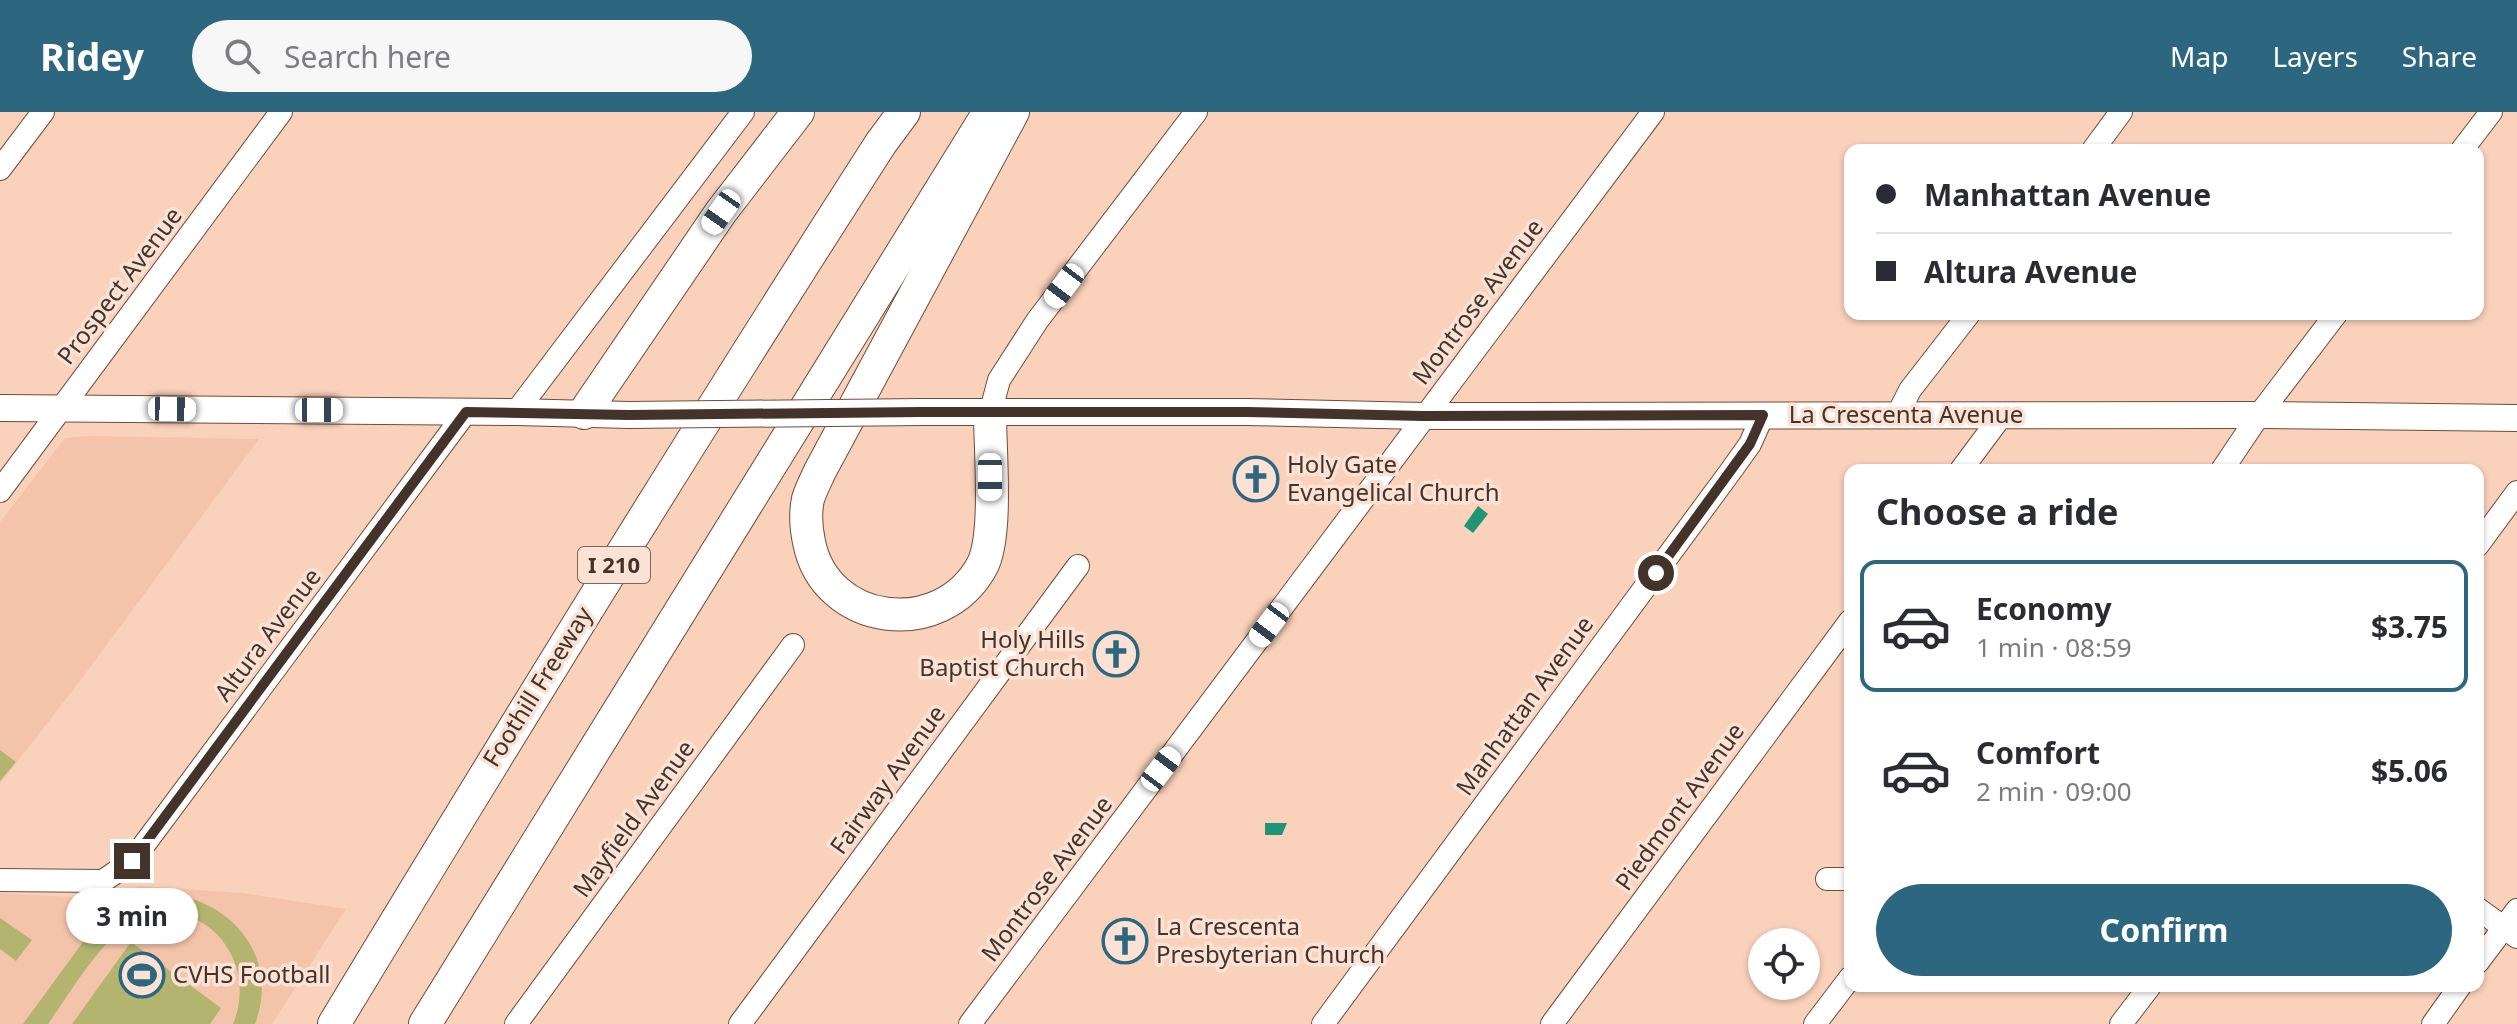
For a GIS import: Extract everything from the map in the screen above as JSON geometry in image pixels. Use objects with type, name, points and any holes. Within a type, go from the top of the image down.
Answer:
[{"type":"highway","points":[[584,413],[713,223],[798,112]]},
{"type":"highway","name":"Foothill Freeway","points":[[334,1024],[711,408],[904,112]]},
{"type":"highway","points":[[425,1024],[989,112]]},
{"type":"highway","points":[[990,414],[990,538],[983,565],[966,588],[947,603],[925,612],[902,616],[878,614],[837,592],[819,571],[810,551],[806,526],[808,500],[820,471],[1013,112]]},
{"type":"main road","name":"La Crescenta Avenue","points":[[0,408],[629,415],[1247,412],[1423,416],[2259,415],[2517,418]]},
{"type":"street","points":[[3,161],[43,112]]},
{"type":"street","name":"Prospect Avenue","points":[[0,491],[281,112]]},
{"type":"street","points":[[516,412],[743,112]]},
{"type":"street","points":[[990,414],[999,380],[1037,321],[1196,112]]},
{"type":"street","name":"Montrose Avenue","points":[[970,1024],[1653,112]]},
{"type":"street","points":[[2097,144],[2121,112]]},
{"type":"street","points":[[2467,144],[2491,112]]},
{"type":"street","points":[[1897,416],[1910,390],[1964,320]]},
{"type":"street","points":[[2226,464],[2331,320]]},
{"type":"street","name":"Altura Avenue","points":[[0,880],[103,881],[132,861],[466,412]]},
{"type":"street","name":"Manhattan Avenue","points":[[1323,1024],[1730,472],[1750,444],[1763,415]]},
{"type":"street","points":[[1965,464],[2002,415]]},
{"type":"street","points":[[2484,537],[2517,492]]},
{"type":"street","name":"Fairway Avenue","points":[[740,1024],[1078,566]]},
{"type":"street","name":"Piedmont Avenue","points":[[1552,1024],[1844,629]]},
{"type":"street","name":"Mayfield Avenue","points":[[516,1024],[793,645]]},
{"type":"street","points":[[1827,879],[1844,879]]},
{"type":"street","points":[[2484,912],[2512,925],[2484,955]]},
{"type":"street","points":[[1815,1024],[1844,986]]},
{"type":"street","points":[[2121,1024],[2145,992]]},
{"type":"street","points":[[2433,1024],[2456,992]]},
{"type":"shaded area","points":[[65,438],[259,439],[0,784],[0,522]]},
{"type":"shaded area","points":[[1478,506],[1488,514],[1473,533],[1464,526]]},
{"type":"shaded area","points":[[0,750],[16,762],[0,781]]},
{"type":"shaded area","points":[[1265,823],[1287,823],[1282,835],[1265,835]]},
{"type":"shaded area","points":[[140,886],[243,893],[346,909],[272,1024],[0,1024],[0,893],[109,899]]},
{"type":"shaded area","points":[[167,894],[212,908],[230,920],[245,936],[256,955],[261,977],[261,1000],[255,1024],[233,1024],[239,999],[238,975],[230,953],[217,935],[199,921],[178,914],[155,915],[130,924],[108,942],[48,1024],[23,1024],[110,905],[115,909],[137,899]]},
{"type":"shaded area","points":[[0,918],[32,940],[16,961],[0,949]]},
{"type":"shaded area","name":"CVHS Football","points":[[131,942],[221,1008],[210,1024],[72,1024]]},
{"type":"place","name":"Holy Gate Evangelical Church","points":[[1256,479]]},
{"type":"place","name":"Holy Hills Baptist Church","points":[[1116,654]]},
{"type":"place","name":"La Crescenta Presbyterian Church","points":[[1125,941]]},
{"type":"place","name":"CVHS Football","points":[[142,975]]},
{"type":"route","points":[[132,861],[466,412],[629,415],[1247,412],[1423,416],[1763,415],[1750,444],[1656,573]]}]
